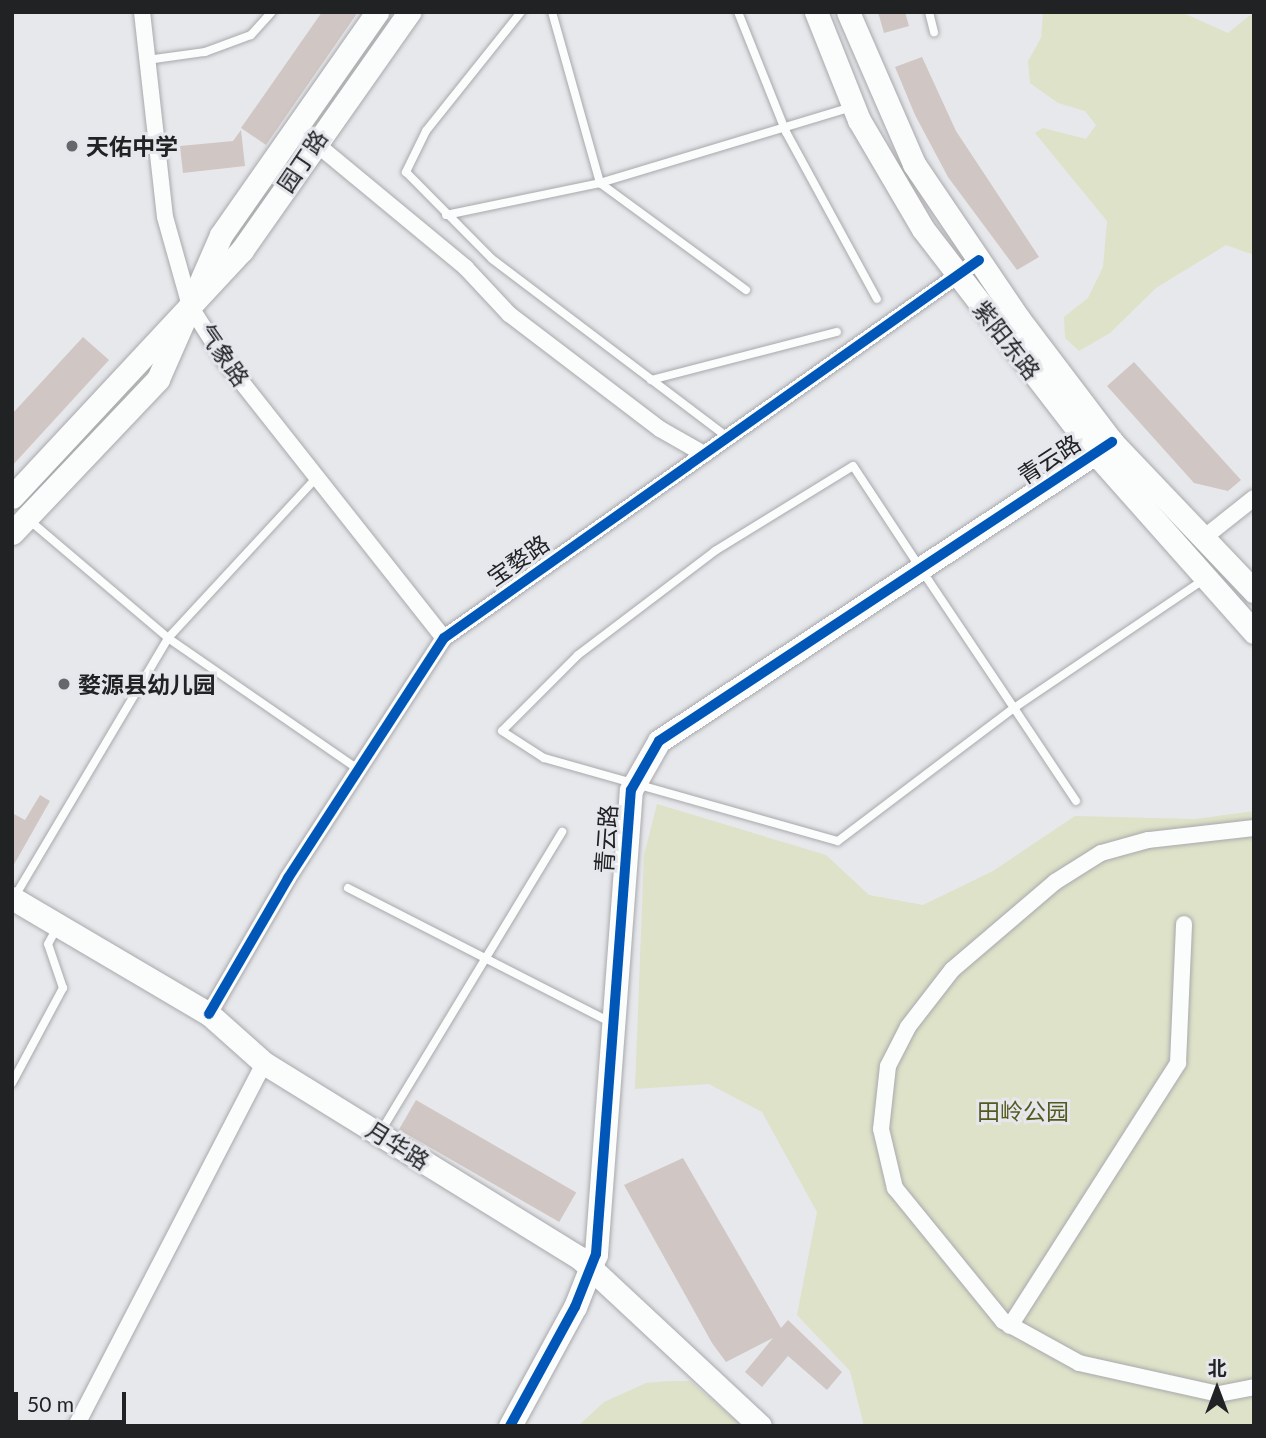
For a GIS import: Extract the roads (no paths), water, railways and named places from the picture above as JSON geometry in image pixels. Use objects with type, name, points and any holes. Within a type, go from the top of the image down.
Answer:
[{"type":"main road","name":"园丁路","points":[[307,134],[377,12]]},
{"type":"main road","name":"园丁路","points":[[19,526],[158,379],[221,235],[409,12]]},
{"type":"main road","name":"紫阳东路","points":[[816,12],[854,106],[923,229],[957,275],[1104,448],[1207,578],[1254,632]]},
{"type":"main road","name":"紫阳东路","points":[[848,12],[914,164],[1104,448],[1206,536],[1254,591]]},
{"type":"main road","name":"园丁路","points":[[12,497],[190,306]]},
{"type":"main road","name":"青云路","points":[[510,1426],[593,1267],[631,790],[659,741],[1104,448]]},
{"type":"main road","name":"月华路","points":[[13,898],[209,1014],[264,1063],[593,1267],[760,1426]]},
{"type":"street","name":"气象路","points":[[142,12],[165,217],[190,306],[317,477],[444,638]]},
{"type":"street","points":[[307,134],[467,268],[509,314],[660,429],[704,454]]},
{"type":"street","name":"宝婺路","points":[[209,1014],[358,769],[444,638],[979,260]]},
{"type":"street","points":[[1206,536],[1254,498]]},
{"type":"street","points":[[1254,828],[1147,840],[1101,853],[1055,882],[952,970],[908,1027],[882,1098],[885,1158],[895,1188],[977,1297],[1010,1326],[1102,1369],[1219,1394],[1254,1387]]},
{"type":"street","points":[[1010,1326],[1178,1063],[1184,924]]},
{"type":"street","points":[[76,1426],[264,1063]]},
{"type":"lane","points":[[147,60],[205,52],[251,35],[272,12]]},
{"type":"lane","points":[[521,12],[410,155],[406,172],[446,215],[727,438]]},
{"type":"lane","points":[[552,12],[600,183],[746,290]]},
{"type":"lane","points":[[738,12],[786,132],[877,299]]},
{"type":"lane","points":[[929,12],[934,32]]},
{"type":"lane","points":[[446,215],[600,183],[786,132],[854,106]]},
{"type":"lane","points":[[651,380],[836,332]]},
{"type":"lane","points":[[1076,801],[1014,708],[921,569],[853,466],[715,551],[578,655],[502,731],[544,758],[637,780],[838,841],[1014,708],[1207,578]]},
{"type":"lane","points":[[13,898],[168,638],[317,477]]},
{"type":"lane","points":[[19,526],[168,638],[358,769]]},
{"type":"lane","points":[[379,1133],[492,957],[562,832]]},
{"type":"lane","points":[[348,888],[492,957],[614,1024]]},
{"type":"lane","points":[[12,1083],[63,988],[48,944],[59,925]]},
{"type":"place","name":"天佑中学","points":[[72,146]]},
{"type":"place","name":"婺源县幼儿园","points":[[64,684]]},
{"type":"park label","name":"田岭公园","points":[[1023,1111]]}]
